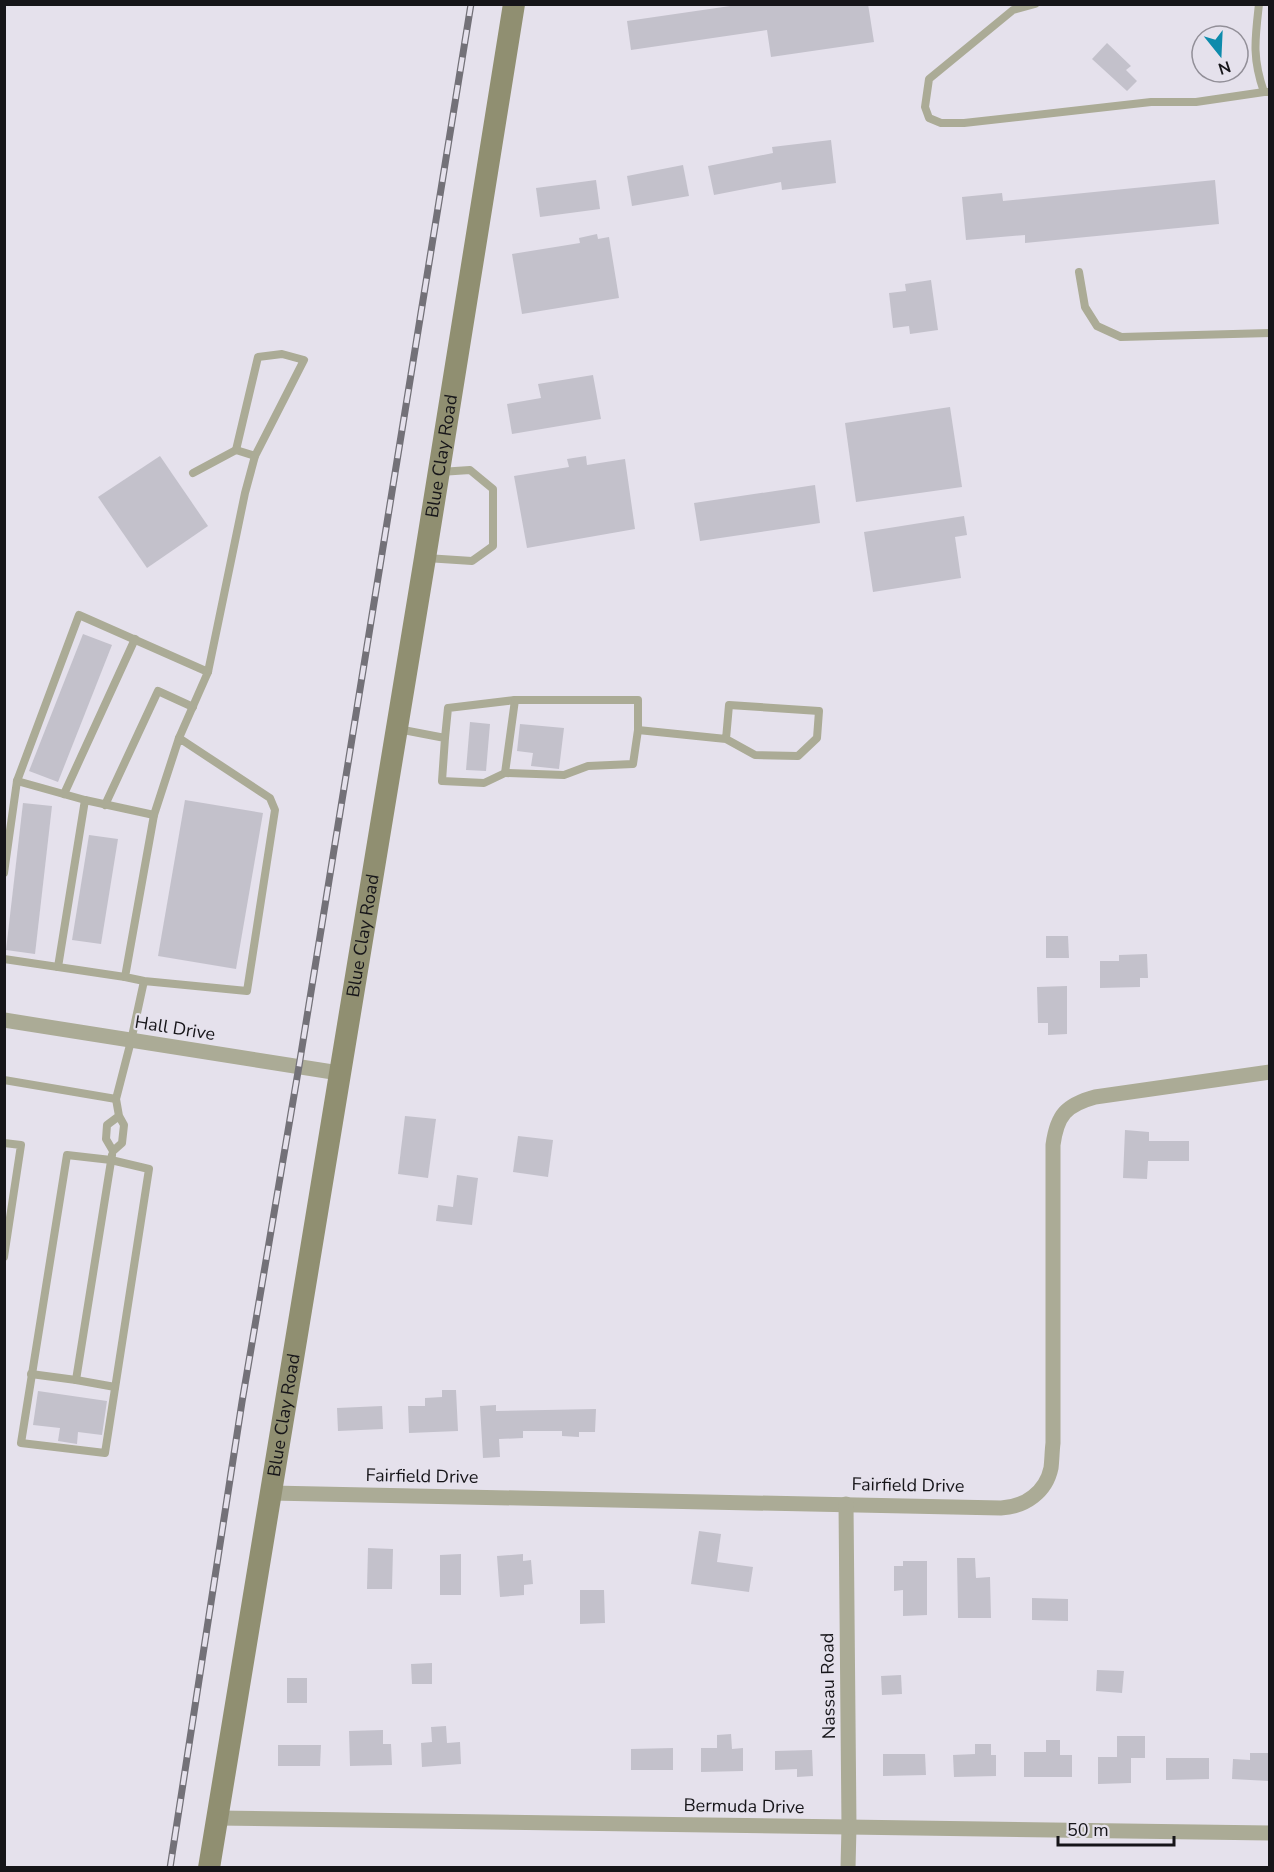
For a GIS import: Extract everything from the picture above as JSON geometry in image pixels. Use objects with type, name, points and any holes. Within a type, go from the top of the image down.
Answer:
[{"type":"street","name":"Blue Clay Road","points":[[209,1868],[514,4]]},
{"type":"street","name":"Hall Drive","points":[[4,1020],[339,1073]]},
{"type":"street","name":"Fairfield Drive","points":[[271,1493],[1010,1508],[1023,1504],[1041,1489],[1051,1468],[1053,1443],[1053,1145],[1058,1121],[1071,1107],[1095,1096],[1269,1072]]},
{"type":"street","name":"Nassau Road","points":[[846,1504],[848,1868]]},
{"type":"street","name":"Bermuda Drive","points":[[218,1818],[1269,1833]]},
{"type":"lane","points":[[1035,4],[1013,9],[929,79],[925,107],[929,118],[941,123],[964,123],[1151,102],[1196,102],[1267,92],[1258,74],[1254,43],[1259,4]]},
{"type":"lane","points":[[1079,272],[1085,307],[1097,326],[1121,337],[1269,333]]},
{"type":"lane","points":[[125,977],[154,816],[179,738],[208,672],[245,493],[255,456],[304,360],[282,354],[258,357],[236,450]]},
{"type":"lane","points":[[193,473],[236,450],[255,456]]},
{"type":"lane","points":[[425,558],[472,561],[493,546],[493,489],[470,470],[438,472]]},
{"type":"lane","points":[[4,873],[17,781],[79,615],[208,672]]},
{"type":"lane","points":[[64,794],[135,639]]},
{"type":"lane","points":[[105,805],[158,691],[193,707]]},
{"type":"lane","points":[[505,773],[515,700]]},
{"type":"lane","points":[[515,700],[638,700],[638,729],[633,764],[588,766],[564,775],[505,773],[484,783],[442,781],[448,708],[515,700]]},
{"type":"lane","points":[[638,729],[726,739],[754,755],[798,756],[817,738],[819,711],[729,705],[726,739]]},
{"type":"lane","points":[[396,729],[445,738]]},
{"type":"lane","points":[[4,959],[144,981],[246,991],[275,810],[270,798],[179,738]]},
{"type":"lane","points":[[17,781],[154,816]]},
{"type":"lane","points":[[58,967],[85,800]]},
{"type":"lane","points":[[76,1380],[111,1160],[113,1151],[122,1143],[124,1125],[119,1116],[116,1099],[144,981]]},
{"type":"lane","points":[[4,1080],[116,1099]]},
{"type":"lane","points":[[113,1151],[106,1139],[107,1125],[119,1116]]},
{"type":"lane","points":[[4,1143],[21,1145],[4,1257]]},
{"type":"lane","points":[[67,1155],[111,1160],[149,1169],[105,1454],[21,1443],[31,1374],[67,1155]]},
{"type":"lane","points":[[31,1374],[116,1387]]},
{"type":"building","points":[[744,4],[868,4],[874,42],[771,57],[767,30],[631,50],[627,21]]},
{"type":"building","points":[[1107,43],[1131,66],[1126,70],[1137,81],[1127,91],[1092,59]]},
{"type":"building","points":[[831,140],[836,183],[782,190],[781,182],[714,195],[708,166],[773,153],[772,147]]},
{"type":"building","points":[[683,165],[689,196],[632,206],[627,176]]},
{"type":"building","points":[[596,180],[600,209],[540,217],[536,188]]},
{"type":"building","points":[[1215,180],[1219,224],[1025,243],[1025,235],[966,240],[962,197],[1002,193],[1003,201]]},
{"type":"building","points":[[597,234],[598,239],[609,237],[619,298],[522,314],[512,254],[580,243],[579,238]]},
{"type":"building","points":[[931,280],[938,330],[910,334],[909,326],[893,328],[889,293],[906,291],[905,284]]},
{"type":"building","points":[[593,375],[601,419],[512,434],[507,404],[541,398],[538,384]]},
{"type":"building","points":[[950,407],[962,487],[856,502],[845,423]]},
{"type":"building","points":[[160,456],[208,526],[147,568],[98,497]]},
{"type":"building","points":[[586,456],[587,465],[625,459],[635,529],[527,548],[514,476],[569,467],[567,459]]},
{"type":"building","points":[[815,485],[820,523],[700,541],[694,503]]},
{"type":"building","points":[[964,516],[967,535],[955,537],[961,578],[873,592],[864,532]]},
{"type":"building","points":[[83,634],[112,645],[58,782],[29,771]]},
{"type":"building","points":[[470,722],[490,724],[486,771],[466,770]]},
{"type":"building","points":[[520,724],[564,728],[559,769],[531,766],[533,753],[517,751]]},
{"type":"building","points":[[185,800],[263,813],[236,969],[158,956]]},
{"type":"building","points":[[23,803],[52,806],[35,954],[6,950]]},
{"type":"building","points":[[89,835],[118,839],[101,944],[72,940]]},
{"type":"building","points":[[1046,936],[1068,936],[1069,958],[1046,958]]},
{"type":"building","points":[[1147,954],[1148,978],[1140,978],[1140,987],[1100,988],[1100,961],[1119,961],[1119,955]]},
{"type":"building","points":[[1067,986],[1067,1034],[1048,1035],[1048,1023],[1038,1023],[1037,987]]},
{"type":"building","points":[[405,1116],[436,1119],[428,1178],[398,1174]]},
{"type":"building","points":[[1125,1130],[1149,1132],[1149,1141],[1189,1141],[1189,1161],[1148,1161],[1147,1179],[1123,1178]]},
{"type":"building","points":[[518,1136],[553,1140],[548,1177],[513,1172]]},
{"type":"building","points":[[457,1175],[478,1178],[472,1225],[436,1221],[438,1205],[453,1207]]},
{"type":"building","points":[[442,1390],[456,1390],[458,1431],[409,1433],[408,1406],[425,1406],[425,1398],[442,1397]]},
{"type":"building","points":[[38,1391],[107,1401],[102,1435],[78,1432],[77,1444],[58,1441],[60,1428],[33,1425]]},
{"type":"building","points":[[496,1405],[496,1411],[596,1409],[595,1432],[579,1432],[579,1437],[562,1436],[562,1431],[523,1431],[523,1438],[499,1439],[500,1457],[483,1458],[480,1406]]},
{"type":"building","points":[[382,1406],[383,1429],[338,1431],[337,1408]]},
{"type":"building","points":[[699,1531],[721,1534],[717,1562],[753,1567],[749,1592],[691,1584]]},
{"type":"building","points":[[368,1548],[393,1549],[392,1589],[367,1589]]},
{"type":"building","points":[[461,1554],[461,1595],[440,1595],[440,1555]]},
{"type":"building","points":[[523,1554],[523,1561],[531,1560],[533,1584],[524,1585],[524,1595],[500,1597],[497,1556]]},
{"type":"building","points":[[957,1558],[975,1558],[976,1578],[990,1577],[991,1618],[958,1618]]},
{"type":"building","points":[[903,1561],[927,1561],[927,1615],[903,1616],[903,1590],[894,1591],[894,1566],[903,1566]]},
{"type":"building","points":[[580,1590],[604,1590],[605,1623],[580,1624]]},
{"type":"building","points":[[1032,1598],[1068,1599],[1068,1621],[1032,1620]]},
{"type":"building","points":[[432,1663],[432,1684],[412,1684],[411,1664]]},
{"type":"building","points":[[1097,1670],[1124,1671],[1122,1693],[1096,1691]]},
{"type":"building","points":[[901,1675],[902,1694],[882,1695],[881,1676]]},
{"type":"building","points":[[287,1678],[307,1678],[307,1703],[287,1703]]},
{"type":"building","points":[[446,1726],[447,1743],[460,1742],[461,1764],[422,1767],[421,1743],[432,1742],[431,1727]]},
{"type":"building","points":[[383,1730],[383,1744],[391,1744],[392,1765],[350,1766],[349,1731]]},
{"type":"building","points":[[731,1734],[732,1749],[743,1748],[743,1771],[701,1772],[701,1748],[717,1748],[717,1735]]},
{"type":"building","points":[[1117,1736],[1145,1736],[1145,1758],[1131,1758],[1131,1783],[1098,1784],[1098,1757],[1117,1757]]},
{"type":"building","points":[[1046,1740],[1060,1740],[1060,1755],[1072,1755],[1072,1777],[1024,1777],[1024,1752],[1046,1752]]},
{"type":"building","points":[[975,1744],[991,1744],[991,1755],[996,1755],[996,1776],[954,1777],[953,1755],[975,1754]]},
{"type":"building","points":[[278,1745],[321,1745],[320,1766],[278,1766]]},
{"type":"building","points":[[673,1748],[673,1770],[631,1770],[631,1749]]},
{"type":"building","points":[[812,1750],[813,1776],[797,1777],[797,1769],[775,1770],[775,1751]]},
{"type":"building","points":[[1250,1753],[1269,1753],[1269,1781],[1232,1779],[1233,1759],[1250,1760]]},
{"type":"building","points":[[883,1754],[925,1754],[926,1775],[883,1776]]},
{"type":"building","points":[[1166,1758],[1209,1758],[1209,1779],[1166,1780]]},
{"type":"railway","points":[[170,1868],[242,1402],[299,1066],[471,4]]}]
